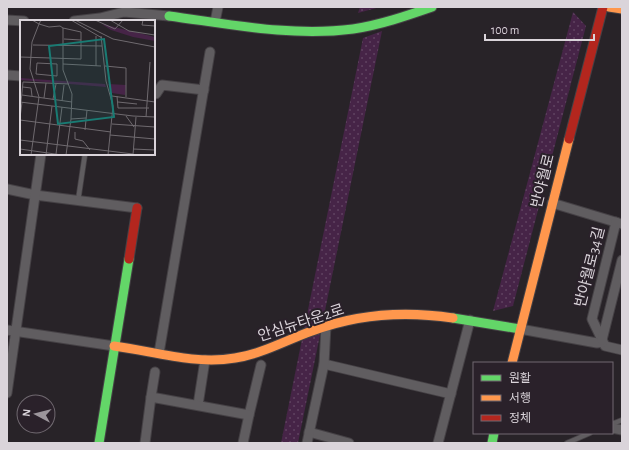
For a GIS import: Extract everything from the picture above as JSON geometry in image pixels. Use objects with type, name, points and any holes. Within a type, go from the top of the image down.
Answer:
[{"type":"street","points":[[215,22],[218,7]]},
{"type":"street","points":[[83,20],[100,18],[124,12],[270,28],[339,30],[366,27],[432,7]]},
{"type":"street","name":"반야월로","points":[[512,362],[603,7]]},
{"type":"street","points":[[610,7],[622,9]]},
{"type":"street","points":[[7,20],[20,21]]},
{"type":"street","points":[[159,353],[210,52]]},
{"type":"street","points":[[7,75],[20,76]]},
{"type":"street","points":[[155,94],[162,85],[204,90]]},
{"type":"street","points":[[7,393],[11,331],[41,155]]},
{"type":"street","points":[[7,189],[35,195],[137,208],[99,443]]},
{"type":"street","name":"반야월로34길","points":[[552,203],[619,223],[592,319],[604,343]]},
{"type":"street","name":"반야월로34길","points":[[604,343],[622,260]]},
{"type":"street","name":"안심뉴타운2로","points":[[114,346],[205,360],[222,360],[252,354],[326,326],[371,316],[402,313],[439,315],[520,329]]},
{"type":"street","points":[[438,443],[470,320]]},
{"type":"street","points":[[307,443],[324,364],[326,326]]},
{"type":"street","points":[[520,329],[596,343],[604,343],[622,350]]},
{"type":"street","points":[[11,331],[114,346]]},
{"type":"street","points":[[198,405],[205,360]]},
{"type":"street","points":[[324,364],[450,394]]},
{"type":"street","points":[[243,443],[261,365]]},
{"type":"street","points":[[146,443],[155,372]]},
{"type":"street","points":[[151,398],[249,415]]},
{"type":"street","points":[[309,432],[349,443]]},
{"type":"lane","points":[[78,201],[85,155]]},
{"type":"lane","points":[[567,443],[588,434]]},
{"type":"shaded area","points":[[360,7],[380,7],[358,13]]},
{"type":"shaded area","points":[[573,12],[586,26],[513,306],[493,311]]},
{"type":"shaded area","points":[[382,31],[298,443],[281,443],[363,38]]},
{"type":"traffic: fast","points":[[169,16],[284,31],[330,31],[373,25],[432,7]]},
{"type":"traffic: fast","points":[[99,443],[129,259]]},
{"type":"traffic: fast","points":[[453,318],[520,329]]},
{"type":"traffic: fast","points":[[492,443],[494,434]]},
{"type":"traffic: slow","points":[[609,7],[622,9]]},
{"type":"traffic: slow","points":[[512,362],[569,139]]},
{"type":"traffic: slow","points":[[114,346],[189,359],[220,360],[255,353],[329,325],[346,321],[400,315],[453,318]]},
{"type":"traffic: jam","points":[[569,139],[603,7]]},
{"type":"traffic: jam","points":[[129,259],[137,208]]}]
